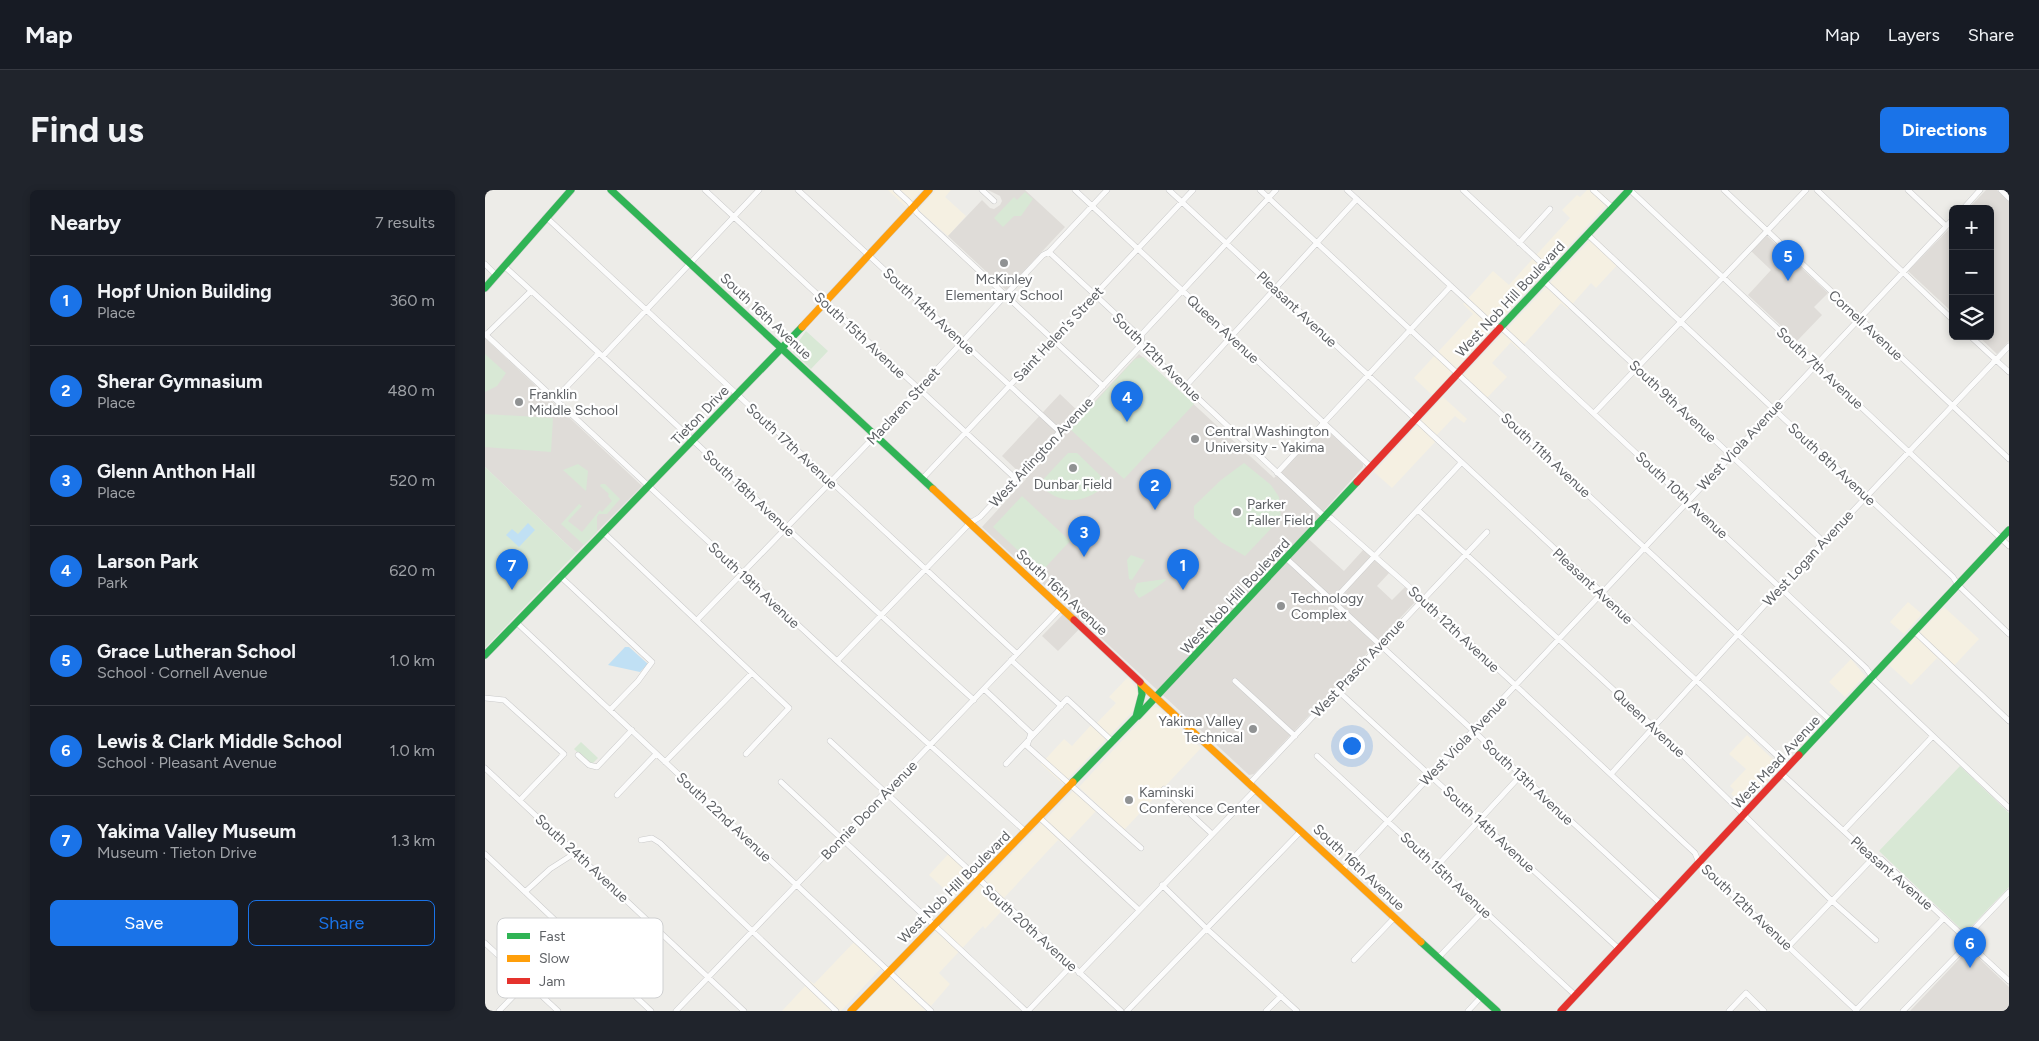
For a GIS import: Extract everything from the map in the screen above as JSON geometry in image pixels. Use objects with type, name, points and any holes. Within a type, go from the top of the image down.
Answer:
[{"type":"main road","points":[[485,288],[571,190]]},
{"type":"main road","name":"South 16th Avenue","points":[[611,190],[923,478],[1156,698],[1497,1011]]},
{"type":"main road","name":"Tieton Drive","points":[[485,655],[782,348],[929,190]]},
{"type":"main road","name":"West Nob Hill Boulevard","points":[[851,1011],[1156,698],[1629,190]]},
{"type":"main road","name":"West Mead Avenue","points":[[1561,1011],[2009,530]]},
{"type":"main road","points":[[1137,716],[1141,700],[1140,683]]},
{"type":"street","name":"South 15th Avenue","points":[[705,190],[1016,479]]},
{"type":"street","points":[[555,399],[646,311],[759,190]]},
{"type":"street","name":"South 14th Avenue","points":[[798,190],[806,192],[869,255],[1060,432]]},
{"type":"street","points":[[896,190],[917,213],[1103,386]]},
{"type":"street","points":[[982,190],[994,201]]},
{"type":"street","name":"Queen Avenue","points":[[1075,190],[1371,467]]},
{"type":"street","name":"Maclaren Street","points":[[697,620],[876,435],[1005,295],[1043,255],[1049,252],[1107,190]]},
{"type":"street","name":"Pleasant Avenue","points":[[1169,190],[1783,762],[1782,774],[1873,858],[1881,859],[2009,981]]},
{"type":"street","name":"Saint Helen's Street","points":[[923,478],[1193,190]]},
{"type":"street","name":"South 11th Avenue","points":[[1260,190],[1459,373],[1831,721]]},
{"type":"street","name":"West Arlington Avenue","points":[[837,662],[970,523],[980,517],[1103,386],[1141,345],[1142,334],[1276,190]]},
{"type":"street","name":"South 10th Avenue","points":[[1347,190],[1492,324],[1501,327],[1781,587],[1866,668],[1875,681],[1932,737],[2009,808]]},
{"type":"street","points":[[1463,190],[1552,273]]},
{"type":"street","points":[[1593,190],[1613,208]]},
{"type":"street","name":"South 7th Avenue","points":[[1629,190],[2009,546]]},
{"type":"street","name":"Cornell Avenue","points":[[1724,190],[2009,459]]},
{"type":"street","points":[[1594,413],[1806,190]]},
{"type":"street","points":[[1817,190],[1949,316]]},
{"type":"street","points":[[1908,190],[1947,226]]},
{"type":"street","points":[[1967,205],[1980,190]]},
{"type":"street","points":[[2001,190],[2009,198]]},
{"type":"street","points":[[1185,387],[1357,199]]},
{"type":"street","points":[[1519,242],[1550,209]]},
{"type":"street","name":"South 17th Avenue","points":[[546,217],[1017,654]]},
{"type":"street","name":"West Viola Avenue","points":[[1343,869],[1949,224]]},
{"type":"street","name":"South 8th Avenue","points":[[1587,234],[1953,577],[1958,585],[2009,634]]},
{"type":"street","name":"South 12th Avenue","points":[[1049,252],[1137,334],[1141,345],[1185,387],[1325,517],[1331,518],[1423,599],[1695,853],[1699,863],[1856,1011]]},
{"type":"street","points":[[485,264],[496,275]]},
{"type":"street","name":"South 18th Avenue","points":[[503,266],[601,354],[786,528],[974,700]]},
{"type":"street","name":"South 9th Avenue","points":[[1544,281],[1824,542]]},
{"type":"street","points":[[1277,473],[1451,286]]},
{"type":"street","points":[[486,335],[531,291]]},
{"type":"street","name":"South 19th Avenue","points":[[486,335],[837,662],[1026,832]]},
{"type":"street","points":[[1974,340],[2009,372]]},
{"type":"street","name":"West Logan Avenue","points":[[1611,774],[1654,727],[1656,722],[1781,587],[2009,346]]},
{"type":"street","points":[[1333,601],[1461,463]]},
{"type":"street","name":"Queen Avenue","points":[[1418,510],[1654,727],[1832,901],[1876,940]]},
{"type":"street","name":"West Prasch Avenue","points":[[1079,973],[1212,834],[1295,736],[1487,532]]},
{"type":"street","points":[[604,533],[789,708],[746,754]]},
{"type":"street","name":"South 13th Avenue","points":[[1287,558],[1660,903]]},
{"type":"street","points":[[561,577],[653,662],[638,681],[610,710]]},
{"type":"street","name":"Bonnie Doon Avenue","points":[[676,1011],[1061,608]]},
{"type":"street","name":"South 22nd Avenue","points":[[517,623],[931,1011]]},
{"type":"street","points":[[1914,631],[2009,721]]},
{"type":"street","points":[[1011,660],[1061,706]]},
{"type":"street","points":[[665,762],[752,673]]},
{"type":"street","points":[[1235,681],[1295,736]]},
{"type":"street","points":[[984,689],[1031,733],[1027,746],[1141,848]]},
{"type":"street","name":"South 14th Avenue","points":[[1337,690],[1618,948]]},
{"type":"street","points":[[485,698],[505,700],[564,754],[520,800]]},
{"type":"street","points":[[1006,764],[1067,699],[1113,742]]},
{"type":"street","points":[[578,755],[589,765],[597,767],[632,730]]},
{"type":"street","points":[[1844,830],[1932,737]]},
{"type":"street","name":"South 20th Avenue","points":[[830,742],[1121,1011]]},
{"type":"street","points":[[617,796],[656,754]]},
{"type":"street","name":"South 15th Avenue","points":[[1317,756],[1575,995]]},
{"type":"street","name":"South 24th Avenue","points":[[485,768],[645,918]]},
{"type":"street","points":[[1437,866],[1521,775]]},
{"type":"street","points":[[781,782],[1027,1011],[1071,965]]},
{"type":"street","points":[[1164,789],[1212,834]]},
{"type":"street","points":[[1040,818],[1139,910]]},
{"type":"street","points":[[1127,1011],[1301,831]]},
{"type":"street","points":[[641,840],[652,838],[660,843],[836,1011]]},
{"type":"street","points":[[525,892],[550,869],[575,853]]},
{"type":"street","points":[[485,854],[553,918]]},
{"type":"street","points":[[1788,947],[1873,858]]},
{"type":"street","points":[[1163,885],[1207,929],[1297,1011]]},
{"type":"street","points":[[1903,1011],[1965,947],[1970,933],[2009,892]]},
{"type":"street","points":[[1439,958],[1484,910]]},
{"type":"street","points":[[1354,960],[1395,917]]},
{"type":"street","points":[[1856,1011],[1944,918]]},
{"type":"street","name":"South 24th Avenue","points":[[663,934],[745,1011]]},
{"type":"street","points":[[485,943],[497,954]]},
{"type":"street","points":[[1729,1011],[1746,993],[1764,1011]]},
{"type":"street","points":[[1266,1011],[1281,996]]},
{"type":"street","points":[[1468,1011],[1481,997]]},
{"type":"street","points":[[499,1011],[512,998]]},
{"type":"street","points":[[544,998],[558,1011]]},
{"type":"street","points":[[637,998],[651,1011]]},
{"type":"shaded area","points":[[888,190],[922,190],[906,207]]},
{"type":"shaded area","points":[[936,190],[951,190],[945,197],[966,216],[948,236],[918,210]]},
{"type":"shaded area","name":"McKinley Elementary School","points":[[988,190],[1025,190],[1065,227],[1006,290],[948,236],[982,200],[990,208],[994,209],[1000,205],[1002,201],[1000,196]]},
{"type":"shaded area","points":[[1587,190],[1598,190],[1610,201],[1432,395],[1414,378],[1473,314],[1463,304],[1493,271],[1509,285],[1570,218],[1562,210],[1577,195],[1580,197]]},
{"type":"shaded area","points":[[1986,190],[1997,190],[2009,201],[2009,341],[1997,354],[1982,340],[1994,340],[1994,205],[1972,205]]},
{"type":"shaded area","points":[[1949,229],[1949,309],[1908,271]]},
{"type":"shaded area","points":[[1766,235],[1828,293],[1814,307],[1822,315],[1797,341],[1748,295],[1771,270],[1751,251]]},
{"type":"shaded area","points":[[1594,236],[1620,262],[1596,288],[1591,283],[1568,309],[1561,303],[1519,350],[1511,342],[1492,363],[1507,377],[1484,401],[1460,379]]},
{"type":"shaded area","name":"Franklin Middle School","points":[[485,338],[642,486],[576,553],[485,467]]},
{"type":"shaded area","points":[[1139,354],[1274,478],[1323,426],[1363,464],[1363,467],[1303,534],[1344,571],[1364,549],[1389,573],[1377,586],[1392,600],[1405,587],[1416,597],[1416,601],[1254,774],[1249,775],[1085,623],[1058,651],[1042,636],[1069,608],[982,527],[1026,479],[1002,456],[1060,394],[1082,415]]},
{"type":"shaded area","points":[[1443,397],[1467,419],[1464,423],[1455,416],[1433,439],[1435,442],[1392,488],[1374,472]]},
{"type":"shaded area","points":[[1908,602],[1922,614],[1904,634],[1890,622]]},
{"type":"shaded area","points":[[1944,607],[1979,639],[1950,670],[1937,658],[1911,685],[1889,665]]},
{"type":"shaded area","points":[[1851,659],[1865,676],[1845,697],[1829,682]]},
{"type":"shaded area","points":[[1128,677],[1138,691],[1139,700],[1135,709],[1063,784],[1041,764],[1064,739],[1072,746],[1091,725],[1093,727],[1116,703],[1109,697]]},
{"type":"shaded area","points":[[1153,707],[1159,708],[1201,748],[1124,830],[1079,787]]},
{"type":"shaded area","points":[[1747,735],[1779,765],[1779,768],[1744,806],[1731,794],[1734,790],[1730,786],[1746,769],[1729,754]]},
{"type":"shaded area","points":[[1073,791],[1096,811],[1064,845],[1058,840],[1004,898],[1009,903],[985,929],[983,926],[939,973],[950,984],[931,1006],[897,976],[897,972]]},
{"type":"shaded area","points":[[952,850],[977,874],[953,897],[929,875]]},
{"type":"shaded area","points":[[857,939],[884,965],[841,1011],[782,1011],[810,981],[814,984]]},
{"type":"shaded area","points":[[1969,949],[2009,987],[2009,1011],[1910,1011]]},
{"type":"shaded area","points":[[890,976],[926,1011],[857,1011]]},
{"type":"green space","points":[[1025,192],[1033,199],[1021,216],[1014,216],[1003,227],[994,218],[1014,197],[1017,200]]},
{"type":"green space","points":[[806,331],[828,351],[811,369],[793,352]]},
{"type":"green space","points":[[485,354],[506,373],[497,386],[485,392]]},
{"type":"green space","points":[[1143,357],[1194,404],[1124,479],[1070,429],[1135,359]]},
{"type":"green space","points":[[485,414],[553,418],[551,452],[485,447]]},
{"type":"green space","name":"Dunbar Field","points":[[1068,453],[1077,453],[1108,483],[1100,490],[1082,499],[1065,499],[1047,491],[1039,484]]},
{"type":"green space","name":"Parker Faller Field","points":[[1244,463],[1271,485],[1279,497],[1281,518],[1245,556],[1221,542],[1194,518],[1194,506],[1221,480]]},
{"type":"green space","points":[[578,464],[588,471],[586,491],[563,470]]},
{"type":"green space","points":[[485,467],[576,553],[485,648]]},
{"type":"green space","points":[[605,484],[620,499],[607,514],[599,514],[597,517],[597,532],[584,545],[561,524],[579,504],[582,506],[568,521],[582,532],[600,510],[602,512],[612,501],[608,496],[609,494],[600,486]]},
{"type":"green space","points":[[1022,496],[1070,541],[1041,572],[993,527]]},
{"type":"green space","points":[[1131,555],[1145,560],[1132,580],[1129,579],[1127,560]]},
{"type":"green space","points":[[1165,579],[1161,584],[1139,598],[1134,591],[1137,583]]},
{"type":"green space","points":[[581,742],[598,758],[591,765],[574,749]]},
{"type":"green space","points":[[1960,766],[2009,813],[2009,887],[1966,932],[1879,851]]},
{"type":"water","points":[[528,523],[535,530],[519,547],[506,535],[512,529],[518,534]]},
{"type":"water","points":[[625,647],[629,647],[648,664],[640,672],[608,665]]},
{"type":"traffic: fast","points":[[485,288],[571,190]]},
{"type":"traffic: fast","points":[[611,190],[933,489]]},
{"type":"traffic: fast","points":[[1500,328],[1629,190]]},
{"type":"traffic: fast","points":[[485,655],[802,327]]},
{"type":"traffic: fast","points":[[1138,716],[1357,482]]},
{"type":"traffic: fast","points":[[1799,755],[2009,530]]},
{"type":"traffic: fast","points":[[1073,782],[1136,717],[1142,694],[1141,684]]},
{"type":"traffic: fast","points":[[1421,942],[1497,1011]]},
{"type":"traffic: slow","points":[[802,327],[929,190]]},
{"type":"traffic: slow","points":[[933,489],[1074,620]]},
{"type":"traffic: slow","points":[[1141,684],[1421,942]]},
{"type":"traffic: slow","points":[[851,1011],[1073,782]]},
{"type":"traffic: jam","points":[[1357,482],[1500,328]]},
{"type":"traffic: jam","points":[[1074,620],[1140,682]]},
{"type":"traffic: jam","points":[[1561,1011],[1799,755]]},
{"type":"place","name":"McKinley Elementary School","points":[[1004,263]]},
{"type":"place","name":"Grace Lutheran School","points":[[1788,281]]},
{"type":"place","name":"Franklin Middle School","points":[[519,402]]},
{"type":"place","name":"Larson Park","points":[[1127,422]]},
{"type":"place","name":"Central Washington University - Yakima","points":[[1195,439]]},
{"type":"place","name":"Dunbar Field","points":[[1073,468]]},
{"type":"place","name":"Sherar Gymnasium","points":[[1155,510]]},
{"type":"place","name":"Parker Faller Field","points":[[1237,512]]},
{"type":"place","name":"Glenn Anthon Hall","points":[[1084,557]]},
{"type":"place","name":"Yakima Valley Museum","points":[[512,590]]},
{"type":"place","name":"Hopf Union Building","points":[[1183,590]]},
{"type":"place","name":"Technology Complex","points":[[1281,606]]},
{"type":"place","name":"Yakima Valley Technical","points":[[1253,729]]},
{"type":"place","name":"Kaminski Conference Center","points":[[1129,800]]},
{"type":"place","name":"Lewis & Clark Middle School","points":[[1970,968]]}]
